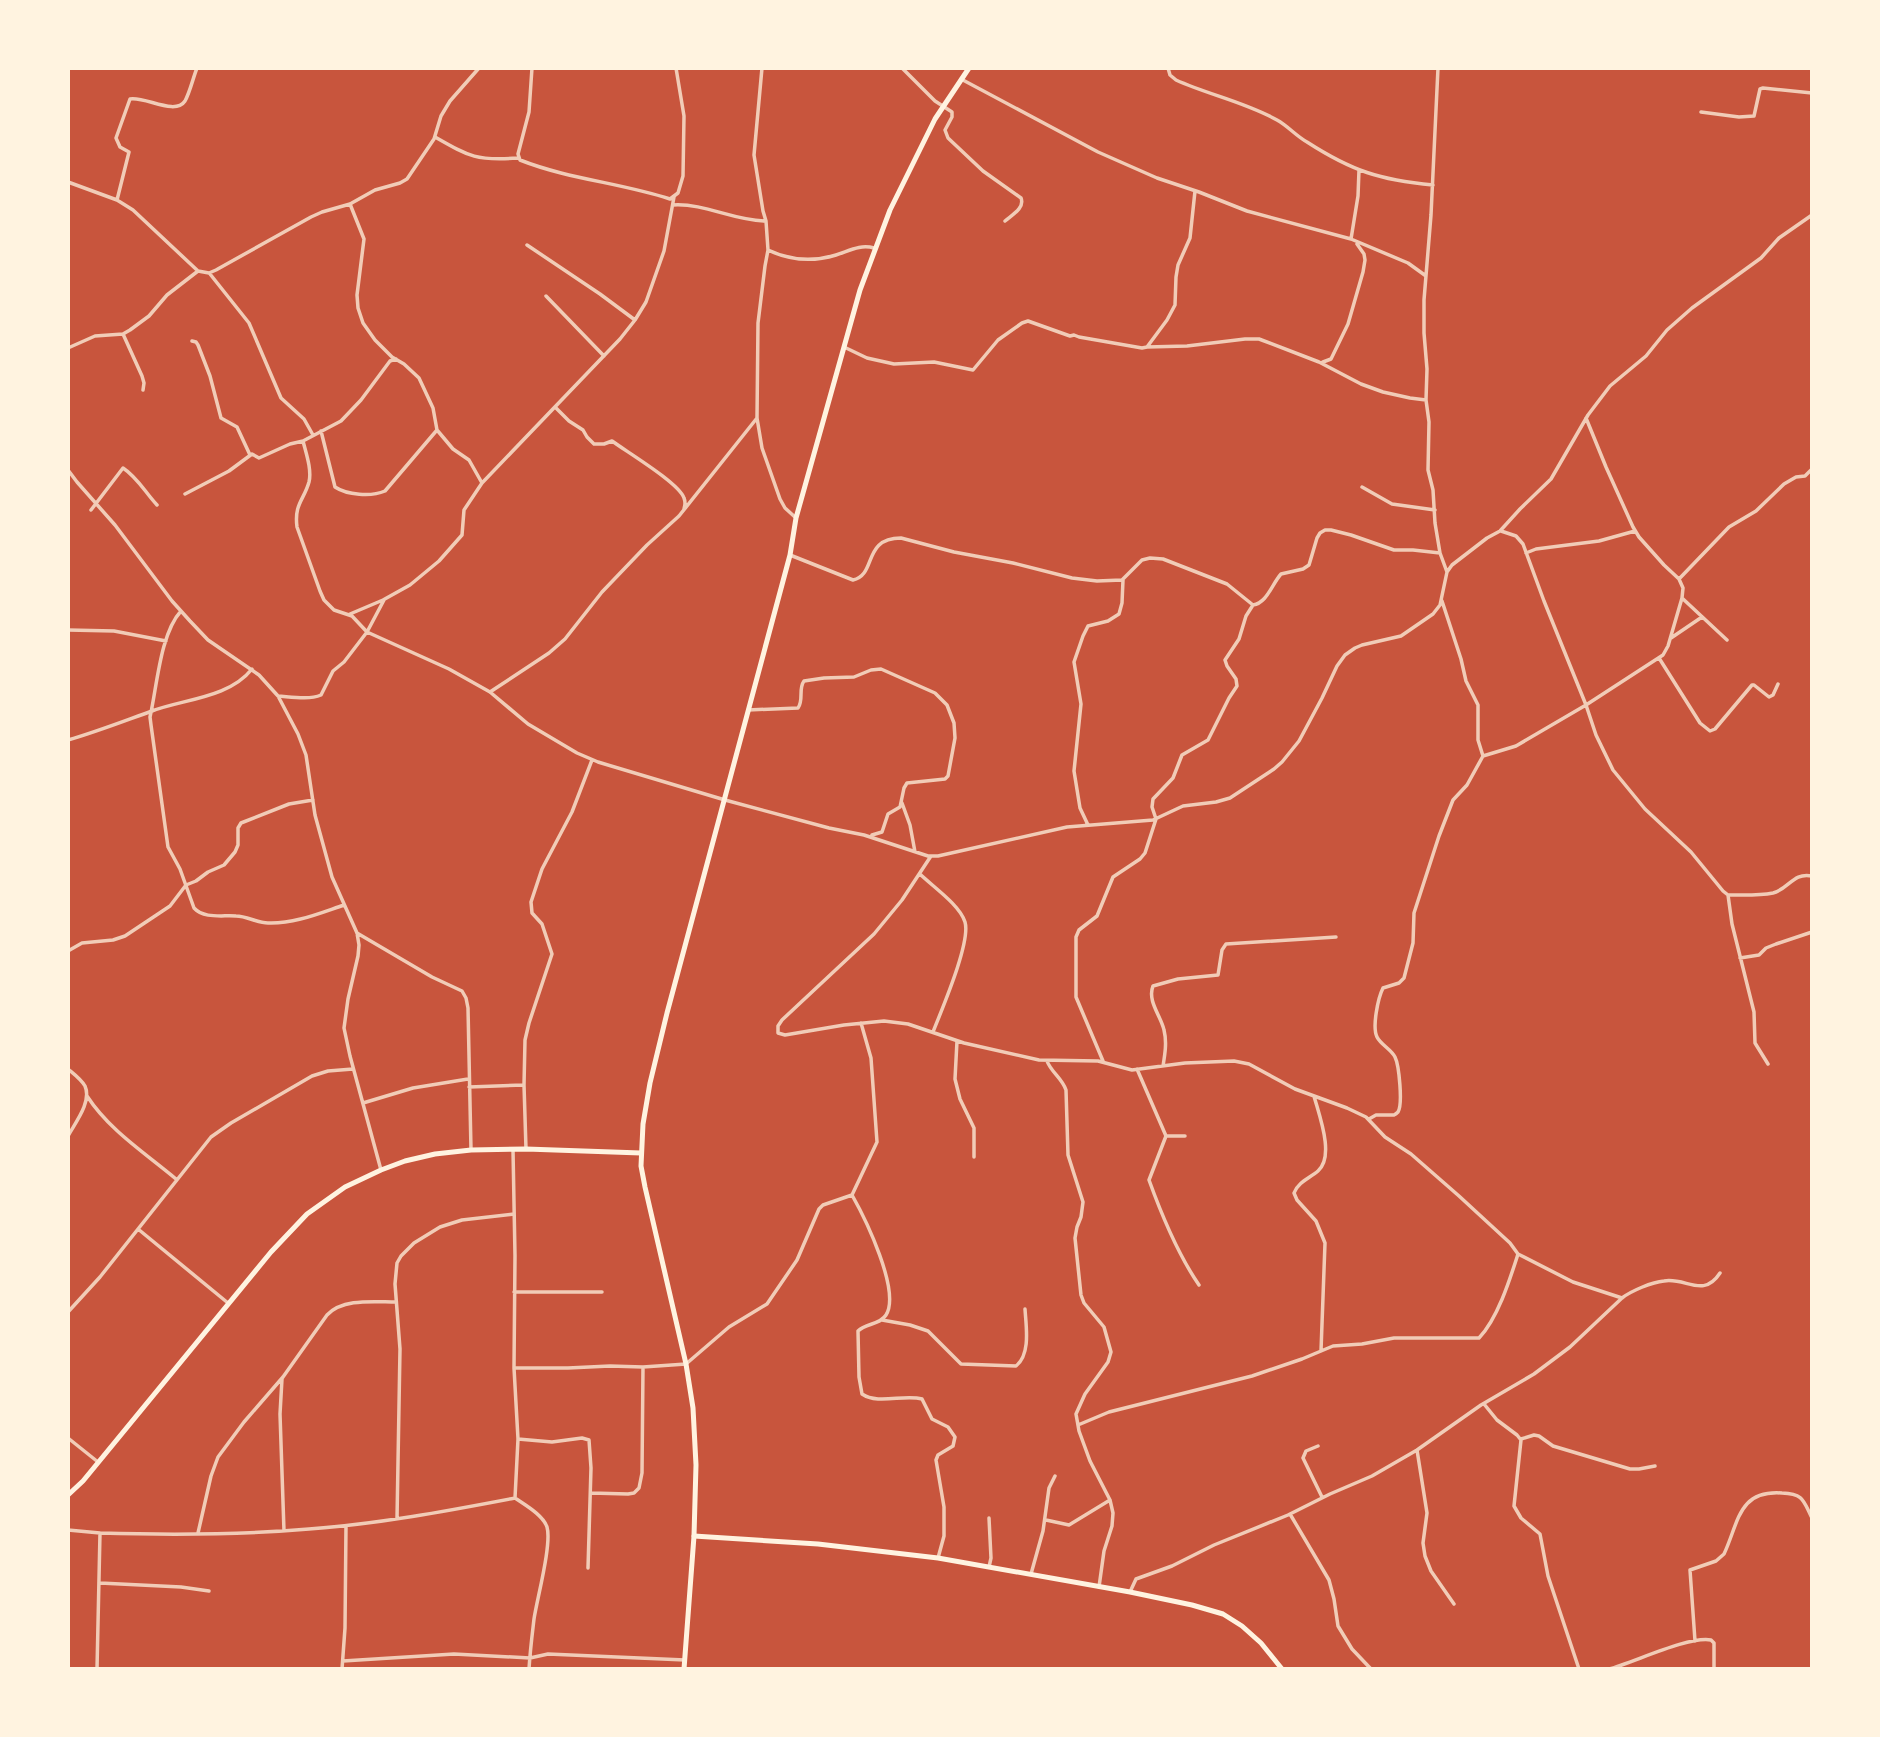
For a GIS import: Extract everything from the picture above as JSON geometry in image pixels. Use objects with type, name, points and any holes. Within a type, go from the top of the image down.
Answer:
[{"type":"main road","points":[[684,1669],[694,1536],[695,1439],[686,1364],[649,1205],[641,1153],[645,1112],[652,1076],[790,555],[796,518],[860,290],[905,176],[943,106],[969,68]]},
{"type":"main road","points":[[68,1495],[83,1481],[271,1252],[307,1214],[345,1187],[381,1170],[421,1156],[471,1150],[641,1153]]},
{"type":"main road","points":[[694,1536],[818,1544],[938,1558],[1192,1605],[1223,1614],[1242,1626],[1256,1637],[1282,1669]]},
{"type":"street","points":[[117,200],[128,152],[120,147],[116,138],[130,99],[142,99],[169,107],[181,105],[197,68]]},
{"type":"street","points":[[68,182],[117,200],[133,210],[198,271],[209,273],[311,217],[350,204],[375,190],[407,180],[435,137],[441,116],[450,100],[479,68]]},
{"type":"street","points":[[518,158],[529,112],[532,68]]},
{"type":"street","points":[[435,137],[473,157],[518,158],[523,162],[635,188],[670,199],[678,193],[682,182],[684,139],[676,68]]},
{"type":"street","points":[[762,68],[754,155],[766,221],[768,250],[758,323],[757,418],[762,448],[780,499],[796,518]]},
{"type":"street","points":[[902,68],[930,96],[950,110],[952,115],[945,131],[948,138],[983,171],[1021,198],[1022,206],[1005,221]]},
{"type":"street","points":[[1168,68],[1170,75],[1176,80],[1241,103],[1278,120],[1305,141],[1340,162],[1393,181],[1433,185]]},
{"type":"street","points":[[1438,68],[1424,325],[1429,422],[1428,470],[1440,553],[1447,572]]},
{"type":"street","points":[[961,79],[1098,152],[1157,178],[1247,211],[1353,240],[1408,263],[1426,276]]},
{"type":"street","points":[[1701,112],[1739,117],[1754,116],[1760,89],[1763,88],[1812,93]]},
{"type":"street","points":[[1321,363],[1334,355],[1348,324],[1363,272],[1364,254],[1353,240],[1359,170]]},
{"type":"street","points":[[1147,347],[1175,305],[1178,265],[1190,238],[1195,190]]},
{"type":"street","points":[[348,615],[410,584],[424,574],[459,539],[463,529],[464,509],[482,483],[620,340],[646,302],[664,251],[674,197]]},
{"type":"street","points":[[350,204],[364,239],[358,286],[358,302],[363,323],[375,340],[419,377],[433,408],[436,430],[453,449],[469,460],[482,483]]},
{"type":"street","points":[[673,205],[689,205],[744,219],[766,221]]},
{"type":"street","points":[[1443,563],[1449,566],[1500,530],[1555,474],[1586,418],[1610,386],[1646,356],[1673,324],[1761,258],[1779,238],[1812,215]]},
{"type":"street","points":[[527,245],[635,320]]},
{"type":"street","points":[[768,250],[790,258],[808,259],[829,257],[863,246],[875,248]]},
{"type":"street","points":[[68,348],[95,336],[124,334],[145,320],[162,300],[198,271]]},
{"type":"street","points":[[209,273],[249,323],[281,398],[303,419],[313,435]]},
{"type":"street","points":[[546,296],[604,356]]},
{"type":"street","points":[[1175,305],[1181,307]]},
{"type":"street","points":[[844,347],[867,358],[894,363],[934,362],[973,370],[998,340],[1028,321],[1070,335],[1142,348],[1254,338],[1294,351],[1383,392],[1426,400]]},
{"type":"street","points":[[124,334],[142,376],[143,390]]},
{"type":"street","points":[[192,341],[198,345],[208,370],[221,418],[237,427],[250,455]]},
{"type":"street","points":[[186,494],[229,471],[252,454],[259,458],[303,441],[341,421],[390,361],[396,359]]},
{"type":"street","points":[[556,408],[569,421],[583,429],[594,444],[612,441],[677,488],[684,495],[685,501],[685,507],[679,516]]},
{"type":"street","points":[[490,692],[541,659],[565,639],[602,592],[679,516],[757,418]]},
{"type":"street","points":[[1369,1119],[1376,1115],[1394,1115],[1398,1112],[1400,1090],[1396,1059],[1378,1040],[1375,1030],[1381,991],[1404,978],[1413,943],[1414,912],[1456,794],[1462,792],[1467,785],[1483,756],[1517,746],[1586,705],[1663,655],[1670,640],[1683,588],[1679,579],[1635,531],[1586,418]]},
{"type":"street","points":[[321,431],[335,486],[344,491],[377,494],[388,487],[436,430]]},
{"type":"street","points":[[303,441],[310,479],[295,516],[297,527],[324,600],[338,612],[354,618],[367,632],[442,666],[490,692],[527,724],[592,760],[724,800],[868,836],[931,856],[1040,832],[1088,825],[1148,822],[1182,806],[1230,798],[1282,762],[1298,741],[1345,655],[1362,645],[1393,639],[1407,633],[1433,614],[1441,600],[1447,572],[1454,563]]},
{"type":"street","points":[[91,510],[122,468],[136,477],[157,505]]},
{"type":"street","points":[[1679,579],[1729,527],[1756,511],[1787,481],[1805,476],[1812,469]]},
{"type":"street","points":[[68,470],[115,525],[181,611],[208,640],[259,675],[278,696],[294,725],[306,755],[313,800],[332,877],[357,933],[358,956],[345,1016],[346,1040],[381,1170]]},
{"type":"street","points":[[68,483],[77,482]]},
{"type":"street","points":[[1362,487],[1391,504],[1435,510]]},
{"type":"street","points":[[1103,1062],[1076,998],[1076,937],[1079,930],[1099,913],[1113,877],[1145,853],[1156,819],[1152,803],[1154,796],[1173,778],[1182,755],[1208,740],[1237,686],[1236,679],[1225,663],[1226,657],[1239,639],[1247,613],[1253,605],[1260,604],[1281,574],[1309,565],[1317,538],[1325,530],[1338,530],[1394,550],[1440,553]]},
{"type":"street","points":[[1500,530],[1511,533],[1520,540],[1606,757],[1620,781],[1645,809],[1685,845],[1728,895],[1754,896],[1774,893],[1801,875],[1812,876]]},
{"type":"street","points":[[1526,553],[1536,549],[1599,541],[1635,531]]},
{"type":"street","points":[[790,555],[848,579],[858,580],[881,542],[888,538],[901,538],[1072,578],[1105,581],[1123,579],[1142,560],[1163,559],[1227,584],[1253,605]]},
{"type":"street","points":[[1088,825],[1080,808],[1074,774],[1081,704],[1074,662],[1088,626],[1108,621],[1119,614],[1123,579]]},
{"type":"street","points":[[1682,598],[1727,640]]},
{"type":"street","points":[[278,696],[321,695],[334,671],[345,662],[367,632],[384,599]]},
{"type":"street","points":[[1441,600],[1466,681],[1478,705],[1478,740],[1483,756]]},
{"type":"street","points":[[181,611],[170,626],[166,641],[151,725],[170,854],[180,869],[191,904],[197,912],[213,916],[237,916],[268,923],[295,920],[344,905]]},
{"type":"street","points":[[1670,640],[1702,617]]},
{"type":"street","points":[[68,630],[114,631],[166,641]]},
{"type":"street","points":[[1659,658],[1700,723],[1712,731],[1752,685],[1769,697],[1779,684]]},
{"type":"street","points":[[748,710],[798,708],[801,705],[801,685],[804,681],[854,677],[875,668],[887,670],[935,693],[947,705],[954,723],[955,738],[948,776],[945,779],[907,783],[901,807],[888,814],[882,832],[868,836]]},
{"type":"street","points":[[68,740],[230,687],[247,676],[252,669]]},
{"type":"street","points":[[526,1149],[525,1047],[529,1023],[552,954],[542,924],[532,913],[531,902],[542,869],[572,812],[592,760]]},
{"type":"street","points":[[68,951],[82,943],[125,936],[170,906],[186,885],[224,865],[238,845],[238,828],[241,823],[289,804],[313,800]]},
{"type":"street","points":[[902,803],[915,852]]},
{"type":"street","points":[[931,856],[874,934],[782,1020],[777,1030],[780,1035],[861,1023],[895,1022],[957,1041],[1047,1061],[1103,1062],[1132,1070],[1185,1063],[1244,1062],[1286,1085],[1356,1111],[1369,1119],[1385,1137],[1419,1161],[1459,1196],[1510,1243],[1518,1254],[1573,1282],[1622,1297]]},
{"type":"street","points":[[920,874],[957,909],[966,927],[962,955],[933,1032]]},
{"type":"street","points":[[1728,895],[1732,924],[1754,1012],[1755,1043],[1768,1064]]},
{"type":"street","points":[[1740,958],[1759,955],[1766,948],[1812,932]]},
{"type":"street","points":[[357,933],[465,995],[471,1150]]},
{"type":"street","points":[[1163,1066],[1165,1032],[1151,997],[1153,986],[1178,979],[1218,975],[1222,950],[1226,944],[1336,937]]},
{"type":"street","points":[[514,1368],[686,1364],[729,1327],[767,1304],[797,1261],[819,1209],[823,1205],[852,1195],[877,1142],[874,1076],[861,1023]]},
{"type":"street","points":[[957,1041],[955,1079],[960,1099],[974,1128],[974,1157]]},
{"type":"street","points":[[1047,1061],[1066,1090],[1068,1156],[1083,1202],[1075,1238],[1081,1295],[1084,1303],[1104,1327],[1111,1352],[1108,1362],[1077,1408],[1078,1425],[1090,1461],[1110,1500],[1113,1519],[1104,1551],[1100,1587]]},
{"type":"street","points":[[68,1069],[83,1083],[87,1096],[100,1115],[176,1179]]},
{"type":"street","points":[[68,1312],[95,1284],[206,1141],[231,1123],[321,1072],[353,1069]]},
{"type":"street","points":[[1137,1069],[1166,1136],[1149,1180],[1160,1210],[1199,1285]]},
{"type":"street","points":[[363,1103],[413,1088],[468,1079]]},
{"type":"street","points":[[469,1087],[524,1085]]},
{"type":"street","points":[[1314,1095],[1326,1145],[1326,1162],[1297,1187],[1294,1193],[1316,1221],[1325,1243],[1321,1351]]},
{"type":"street","points":[[68,1136],[87,1096]]},
{"type":"street","points":[[1166,1136],[1185,1136]]},
{"type":"street","points":[[513,1149],[514,1368],[518,1439],[515,1498]]},
{"type":"street","points":[[852,1195],[879,1252],[887,1278],[890,1301],[882,1320]]},
{"type":"street","points":[[397,1519],[400,1363],[395,1273],[397,1263],[414,1242],[440,1227],[461,1220],[514,1214]]},
{"type":"street","points":[[138,1229],[229,1303]]},
{"type":"street","points":[[1078,1425],[1116,1410],[1252,1376],[1333,1346],[1394,1338],[1479,1338],[1507,1290],[1518,1254]]},
{"type":"street","points":[[1130,1592],[1136,1579],[1163,1570],[1322,1497],[1362,1482],[1417,1450],[1484,1404],[1526,1380],[1570,1347],[1622,1297],[1631,1292],[1664,1280],[1707,1285],[1716,1280],[1720,1273]]},
{"type":"street","points":[[514,1292],[602,1293]]},
{"type":"street","points":[[198,1533],[218,1457],[283,1377],[331,1311],[352,1303],[396,1302]]},
{"type":"street","points":[[938,1558],[944,1536],[944,1507],[936,1460],[938,1455],[953,1446],[955,1437],[948,1427],[932,1419],[922,1399],[876,1398],[862,1394],[858,1331],[863,1326],[882,1320],[911,1325],[928,1331],[961,1364],[1016,1366],[1025,1354],[1025,1309]]},
{"type":"street","points":[[591,1493],[628,1494],[638,1491],[642,1473],[643,1367]]},
{"type":"street","points":[[283,1377],[280,1414],[284,1531]]},
{"type":"street","points":[[1484,1404],[1497,1420],[1521,1439]]},
{"type":"street","points":[[1521,1439],[1539,1436],[1553,1446],[1630,1469],[1655,1466]]},
{"type":"street","points":[[68,1438],[98,1462]]},
{"type":"street","points":[[518,1439],[552,1442],[582,1438],[589,1440],[589,1568]]},
{"type":"street","points":[[1521,1439],[1514,1506],[1521,1518],[1541,1534],[1548,1576],[1579,1669]]},
{"type":"street","points":[[1318,1447],[1306,1451],[1303,1458],[1322,1497]]},
{"type":"street","points":[[1417,1450],[1427,1513],[1423,1543],[1425,1556],[1431,1572],[1454,1604]]},
{"type":"street","points":[[1031,1574],[1040,1549],[1049,1488],[1055,1476]]},
{"type":"street","points":[[1696,1641],[1690,1570],[1716,1561],[1724,1554],[1747,1503],[1766,1493],[1795,1494],[1804,1501],[1812,1518]]},
{"type":"street","points":[[68,1531],[284,1531],[397,1519],[515,1498],[539,1516],[547,1529],[548,1538],[529,1669]]},
{"type":"street","points":[[1045,1520],[1069,1525],[1110,1500]]},
{"type":"street","points":[[1290,1514],[1329,1580],[1338,1626],[1352,1648],[1371,1669]]},
{"type":"street","points":[[989,1518],[989,1567]]},
{"type":"street","points":[[342,1669],[346,1526]]},
{"type":"street","points":[[97,1669],[100,1533]]},
{"type":"street","points":[[100,1583],[209,1591]]},
{"type":"street","points":[[1609,1669],[1709,1639],[1714,1643],[1714,1669]]},
{"type":"street","points":[[343,1661],[454,1654],[530,1658],[548,1654],[685,1660]]}]
